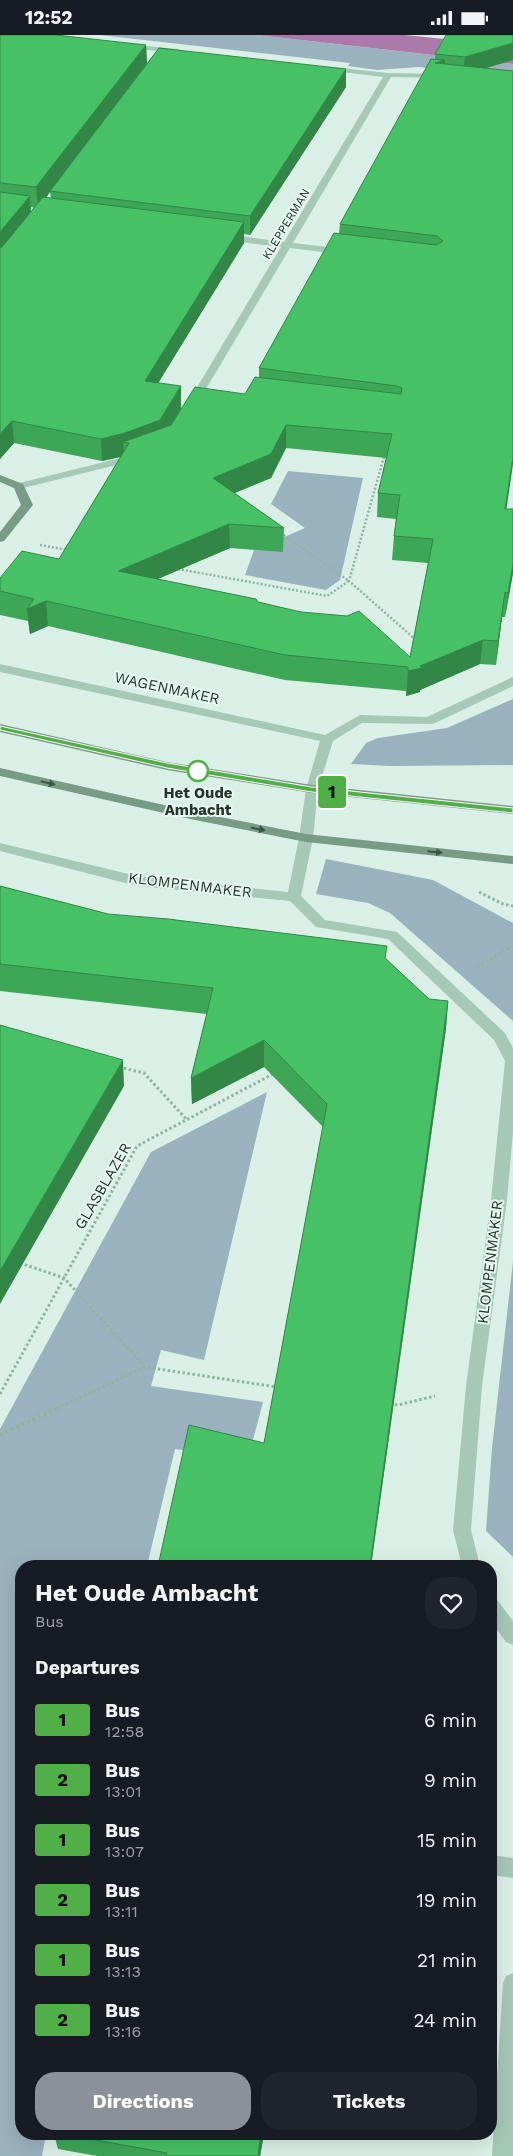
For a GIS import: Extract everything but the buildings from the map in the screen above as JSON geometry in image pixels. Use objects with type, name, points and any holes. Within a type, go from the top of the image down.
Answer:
[{"type":"street","points":[[116,45],[184,52]]},
{"type":"street","points":[[159,58],[165,50]]},
{"type":"street","points":[[320,67],[388,75],[454,78]]},
{"type":"street","name":"KLEPPERMAN","points":[[186,413],[206,389],[388,75]]},
{"type":"street","points":[[210,235],[357,254]]},
{"type":"street","points":[[0,478],[19,486],[132,459],[149,452]]},
{"type":"street","points":[[1,538],[28,505],[19,486]]},
{"type":"street","name":"WAGENMAKER","points":[[0,669],[327,739]]},
{"type":"street","points":[[294,897],[306,838],[312,789],[327,739],[360,719],[429,721],[513,681]]},
{"type":"street","points":[[0,728],[167,766],[312,789],[513,810]]},
{"type":"street","points":[[0,772],[195,817],[306,838],[513,860]]},
{"type":"street","name":"KLOMPENMAKER","points":[[0,847],[137,881],[294,897],[321,923],[392,935],[500,1037],[512,1061],[499,1200],[474,1386],[462,1530],[470,1560]]},
{"type":"street","points":[[497,1615],[513,1636]]},
{"type":"street","points":[[497,1866],[513,1868]]},
{"type":"street","points":[[503,2156],[513,1983]]},
{"type":"path","points":[[174,568],[327,596],[350,581],[385,451]]},
{"type":"path","points":[[278,531],[350,581],[416,640]]},
{"type":"path","points":[[1,538],[68,550]]},
{"type":"path","points":[[115,1066],[144,1073],[187,1120]]},
{"type":"path","name":"GLASBLAZER","points":[[0,1394],[137,1146],[282,1070]]},
{"type":"path","points":[[14,1262],[64,1278],[145,1367]]},
{"type":"path","points":[[0,1435],[145,1367],[281,1388]]},
{"type":"path","points":[[388,1404],[398,1405],[474,1386]]},
{"type":"shaded area","points":[[99,35],[257,35],[513,64],[513,78],[419,67],[377,70],[348,66],[350,63]]},
{"type":"shaded area","points":[[257,35],[405,35],[513,46],[513,64]]},
{"type":"shaded area","points":[[288,471],[363,478],[340,580],[326,590],[245,575],[254,550],[305,528],[271,504]]},
{"type":"shaded area","points":[[513,699],[513,765],[390,766],[351,764],[366,743],[378,738],[447,728]]},
{"type":"shaded area","points":[[326,859],[433,880],[513,923],[513,1021],[390,913],[368,903],[316,894]]},
{"type":"shaded area","points":[[267,1092],[204,1360],[161,1350],[151,1386],[263,1402],[248,1459],[175,1449],[148,1560],[15,1560],[15,2140],[45,2140],[42,2156],[0,2156],[0,1429],[151,1152]]},
{"type":"shaded area","points":[[513,1261],[513,1557],[486,1531],[492,1448]]},
{"type":"bus line","name":"1","points":[[0,728],[167,766],[312,789],[513,810]]},
{"type":"place","name":"Het Oude Ambacht","points":[[198,771]]}]
